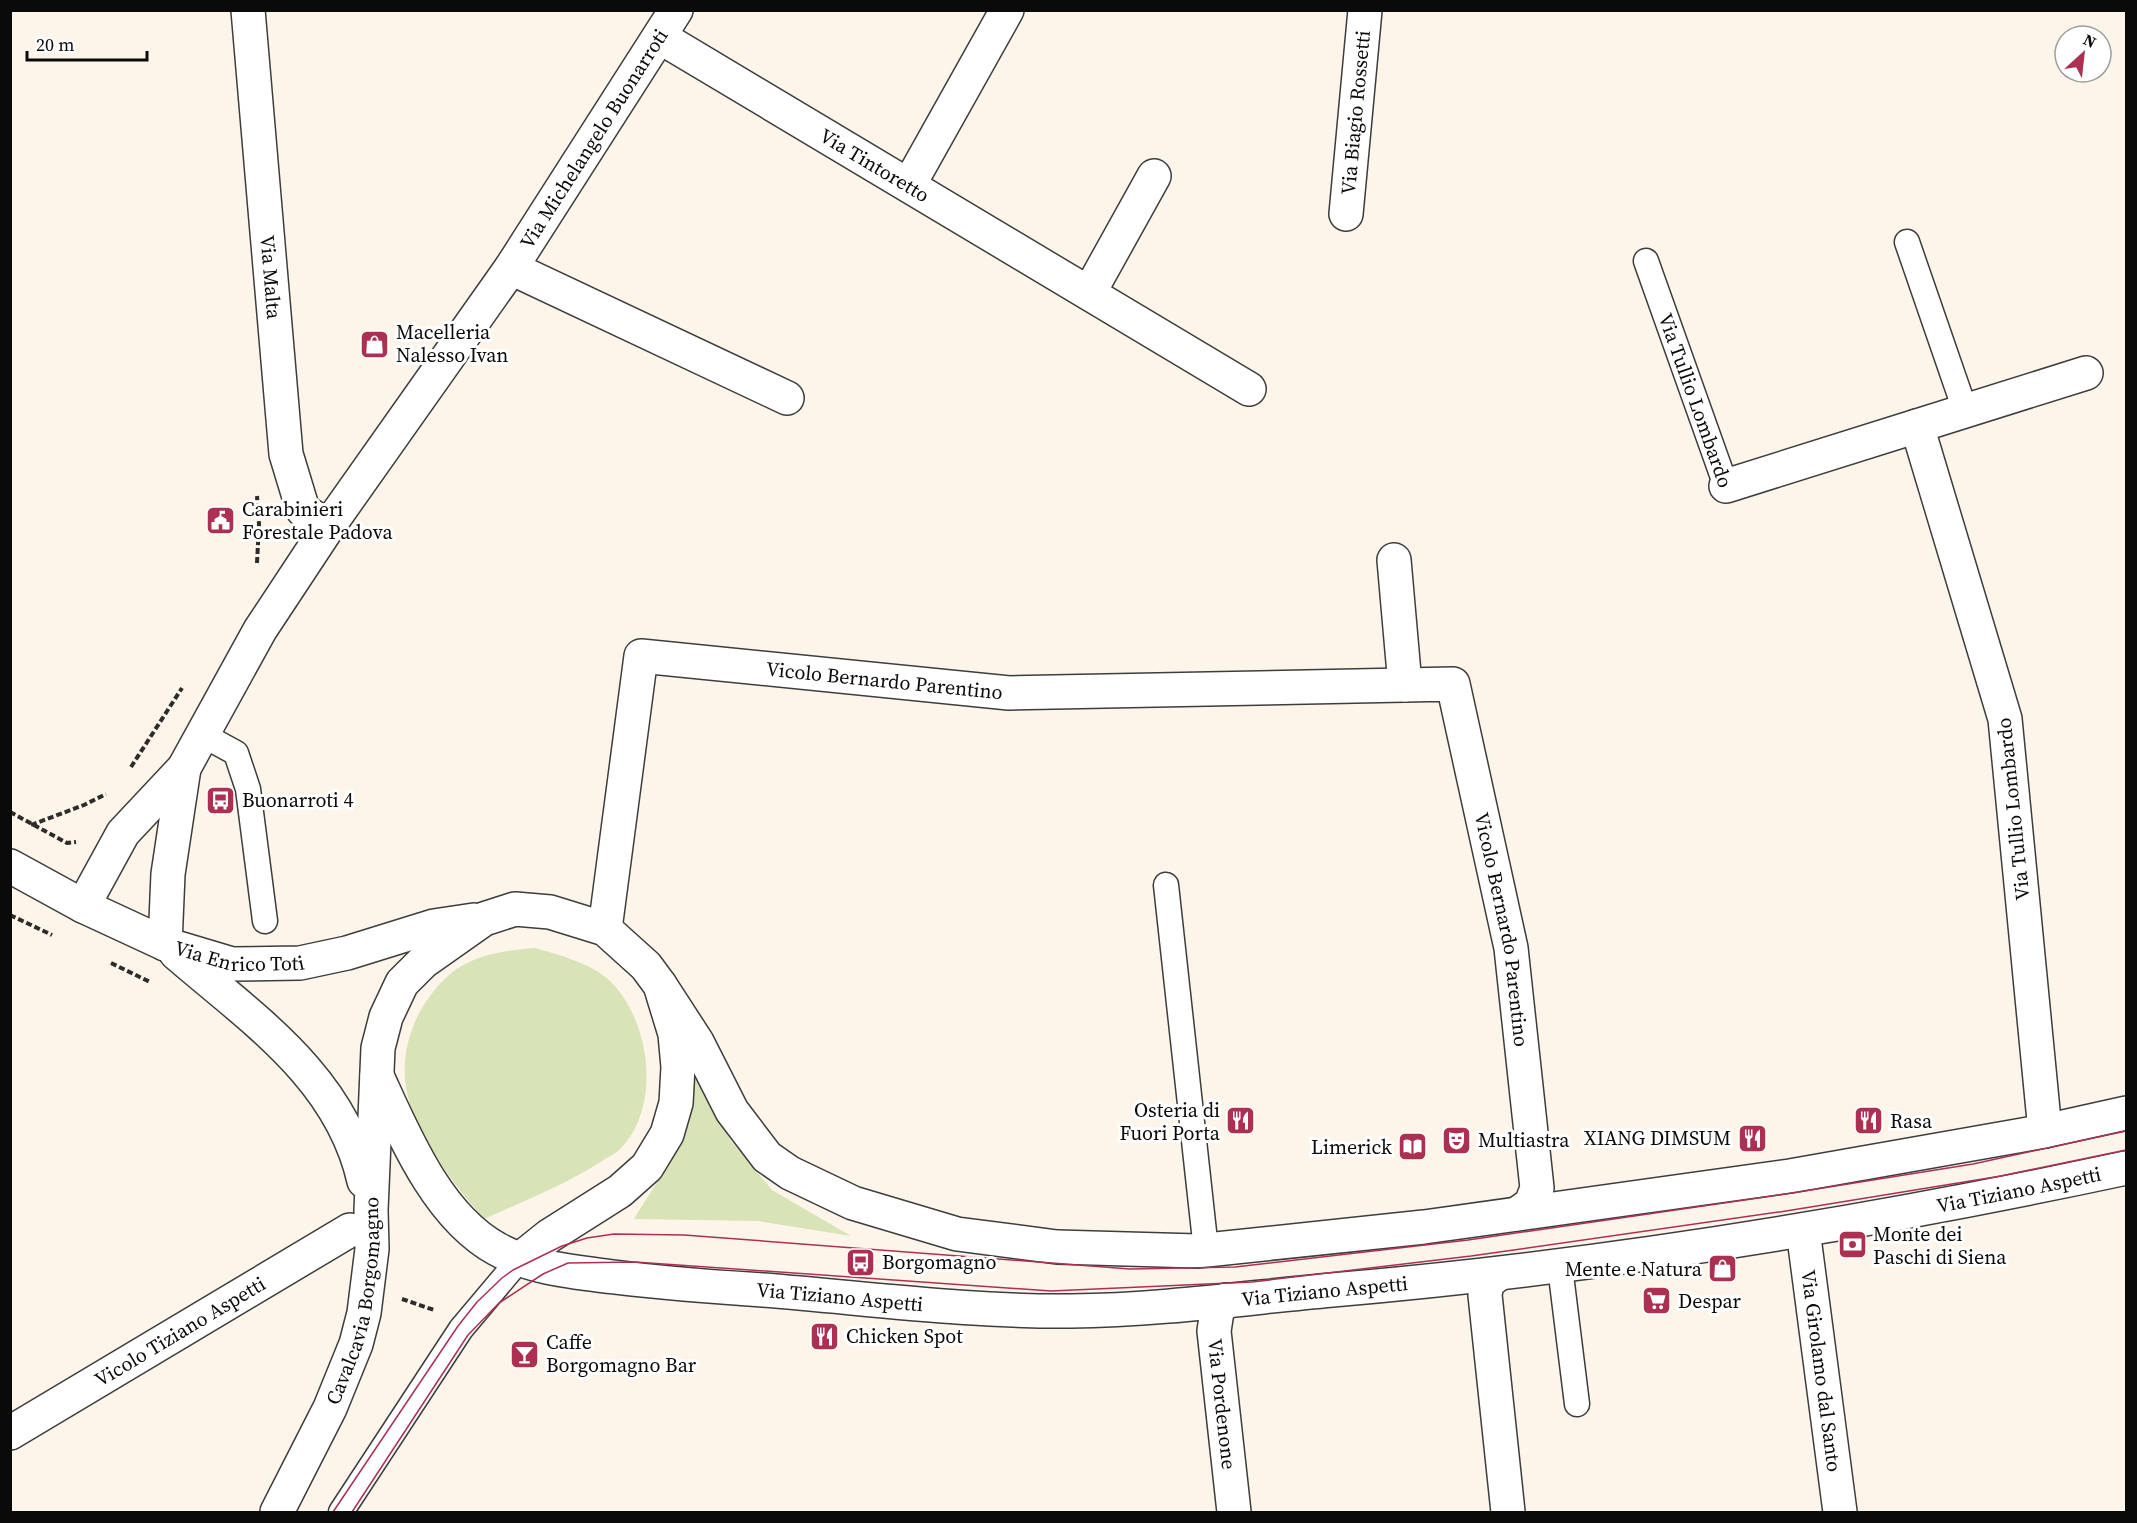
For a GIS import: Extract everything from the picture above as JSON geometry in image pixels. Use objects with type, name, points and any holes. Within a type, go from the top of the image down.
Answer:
[{"type":"street","name":"Via Malta","points":[[248,10],[286,454],[303,510],[328,527]]},
{"type":"street","points":[[909,185],[1007,10]]},
{"type":"street","name":"Via Biagio Rossetti","points":[[1346,214],[1365,10]]},
{"type":"street","name":"Via Michelangelo Buonarroti","points":[[83,906],[123,833],[184,768],[260,630],[328,527],[511,268],[668,24]]},
{"type":"street","name":"Via Tintoretto","points":[[668,24],[909,185],[1249,388]]},
{"type":"street","points":[[1089,293],[1154,176]]},
{"type":"street","name":"Via Michelangelo Buonarroti","points":[[511,268],[788,398]]},
{"type":"street","name":"Via Tullio Lombardo","points":[[1726,486],[2086,373]]},
{"type":"street","name":"Via Tullio Lombardo","points":[[1917,426],[2005,719],[2045,1131]]},
{"type":"street","points":[[1394,560],[1405,685]]},
{"type":"street","name":"Vicolo Bernardo Parentino","points":[[605,929],[641,656],[1009,693],[1453,684],[1511,948],[1537,1188],[1531,1204],[1516,1214]]},
{"type":"street","name":"Via Michelangelo Buonarroti","points":[[165,944],[168,874],[184,768]]},
{"type":"street","name":"Via Enrico Toti","points":[[10,866],[83,906],[165,944],[232,964],[300,963],[347,953],[434,926],[484,919]]},
{"type":"street","points":[[484,919],[515,909],[550,912],[605,929],[646,966],[660,985],[691,1032],[732,1111],[752,1139],[767,1157],[813,1186],[853,1203],[968,1236],[1067,1248],[1206,1250],[1516,1214],[1790,1176],[2045,1131],[2127,1113]]},
{"type":"street","name":"Cavalcavia Borgomagno","points":[[277,1512],[345,1372],[356,1344],[369,1289],[361,1220],[378,1048],[386,1017],[402,983],[447,943],[484,919]]},
{"type":"street","points":[[165,944],[275,1036],[319,1085],[352,1140],[361,1220]]},
{"type":"street","points":[[519,1260],[549,1236],[620,1191],[647,1167],[667,1134],[676,1103],[678,1067],[675,1034],[660,985]]},
{"type":"street","name":"Via Tiziano Aspetti","points":[[377,1076],[411,1151],[447,1204],[470,1230],[494,1248],[519,1260],[556,1269],[668,1283],[1029,1310],[1131,1308],[1497,1275],[1560,1267],[1803,1230],[2020,1191],[2127,1168]]},
{"type":"street","name":"Vicolo Tiziano Aspetti","points":[[10,1433],[361,1220]]},
{"type":"street","name":"Via Girolamo dal Santo","points":[[1803,1230],[1840,1512]]},
{"type":"street","points":[[1497,1275],[1491,1277],[1485,1288],[1508,1512]]},
{"type":"street","name":"Via Pordenone","points":[[1226,1300],[1217,1311],[1214,1331],[1234,1512]]},
{"type":"lane","points":[[1907,242],[1965,410]]},
{"type":"lane","name":"Via Tullio Lombardo","points":[[1646,261],[1726,486]]},
{"type":"lane","points":[[202,735],[236,753],[248,789],[266,921]]},
{"type":"lane","points":[[1166,885],[1206,1250]]},
{"type":"lane","points":[[341,1512],[461,1329],[519,1260]]},
{"type":"lane","points":[[1560,1267],[1577,1404]]},
{"type":"path","points":[[129,770],[187,680]]},
{"type":"path","points":[[31,825],[84,805],[109,792]]},
{"type":"path","points":[[10,812],[67,843]]},
{"type":"path","points":[[10,915],[59,938]]},
{"type":"path","points":[[109,963],[159,987]]},
{"type":"path","points":[[369,1289],[430,1308],[461,1329]]},
{"type":"green space","points":[[535,948],[574,960],[603,975],[624,998],[642,1040],[646,1063],[646,1087],[642,1109],[634,1130],[615,1153],[559,1185],[484,1219],[441,1165],[416,1120],[406,1087],[406,1051],[410,1034],[426,1002],[449,975],[479,958],[501,952]]},
{"type":"green space","points":[[692,1063],[704,1094],[731,1141],[772,1190],[851,1236],[758,1221],[634,1219],[679,1146],[692,1108],[694,1086]]},
{"type":"tram line","points":[[333,1512],[458,1326],[477,1302],[513,1270],[562,1246],[587,1238],[614,1234],[684,1235],[1130,1269],[1235,1267],[1468,1240],[1779,1195],[1973,1164],[2126,1131]]},
{"type":"tram line","points":[[352,1512],[468,1335],[499,1303],[543,1274],[568,1263],[635,1262],[1051,1291],[1252,1282],[1471,1256],[1786,1211],[2001,1176],[2126,1150]]},
{"type":"place","name":"Macelleria Nalesso Ivan","points":[[375,344]]},
{"type":"place","name":"Carabinieri Forestale Padova","points":[[221,521]]},
{"type":"place","name":"Buonarroti 4","points":[[221,800]]},
{"type":"place","name":"Osteria di Fuori Porta","points":[[1241,1121]]},
{"type":"place","name":"Rasa","points":[[1869,1121]]},
{"type":"place","name":"XIANG DIMSUM","points":[[1752,1138]]},
{"type":"place","name":"Multiastra","points":[[1457,1140]]},
{"type":"place","name":"Limerick","points":[[1413,1147]]},
{"type":"place","name":"Monte dei Paschi di Siena","points":[[1852,1245]]},
{"type":"place","name":"Borgomagno","points":[[861,1262]]},
{"type":"place","name":"Mente e Natura","points":[[1723,1269]]},
{"type":"place","name":"Despar","points":[[1657,1301]]},
{"type":"place","name":"Chicken Spot","points":[[825,1336]]},
{"type":"place","name":"Caffe Borgomagno Bar","points":[[525,1354]]}]
